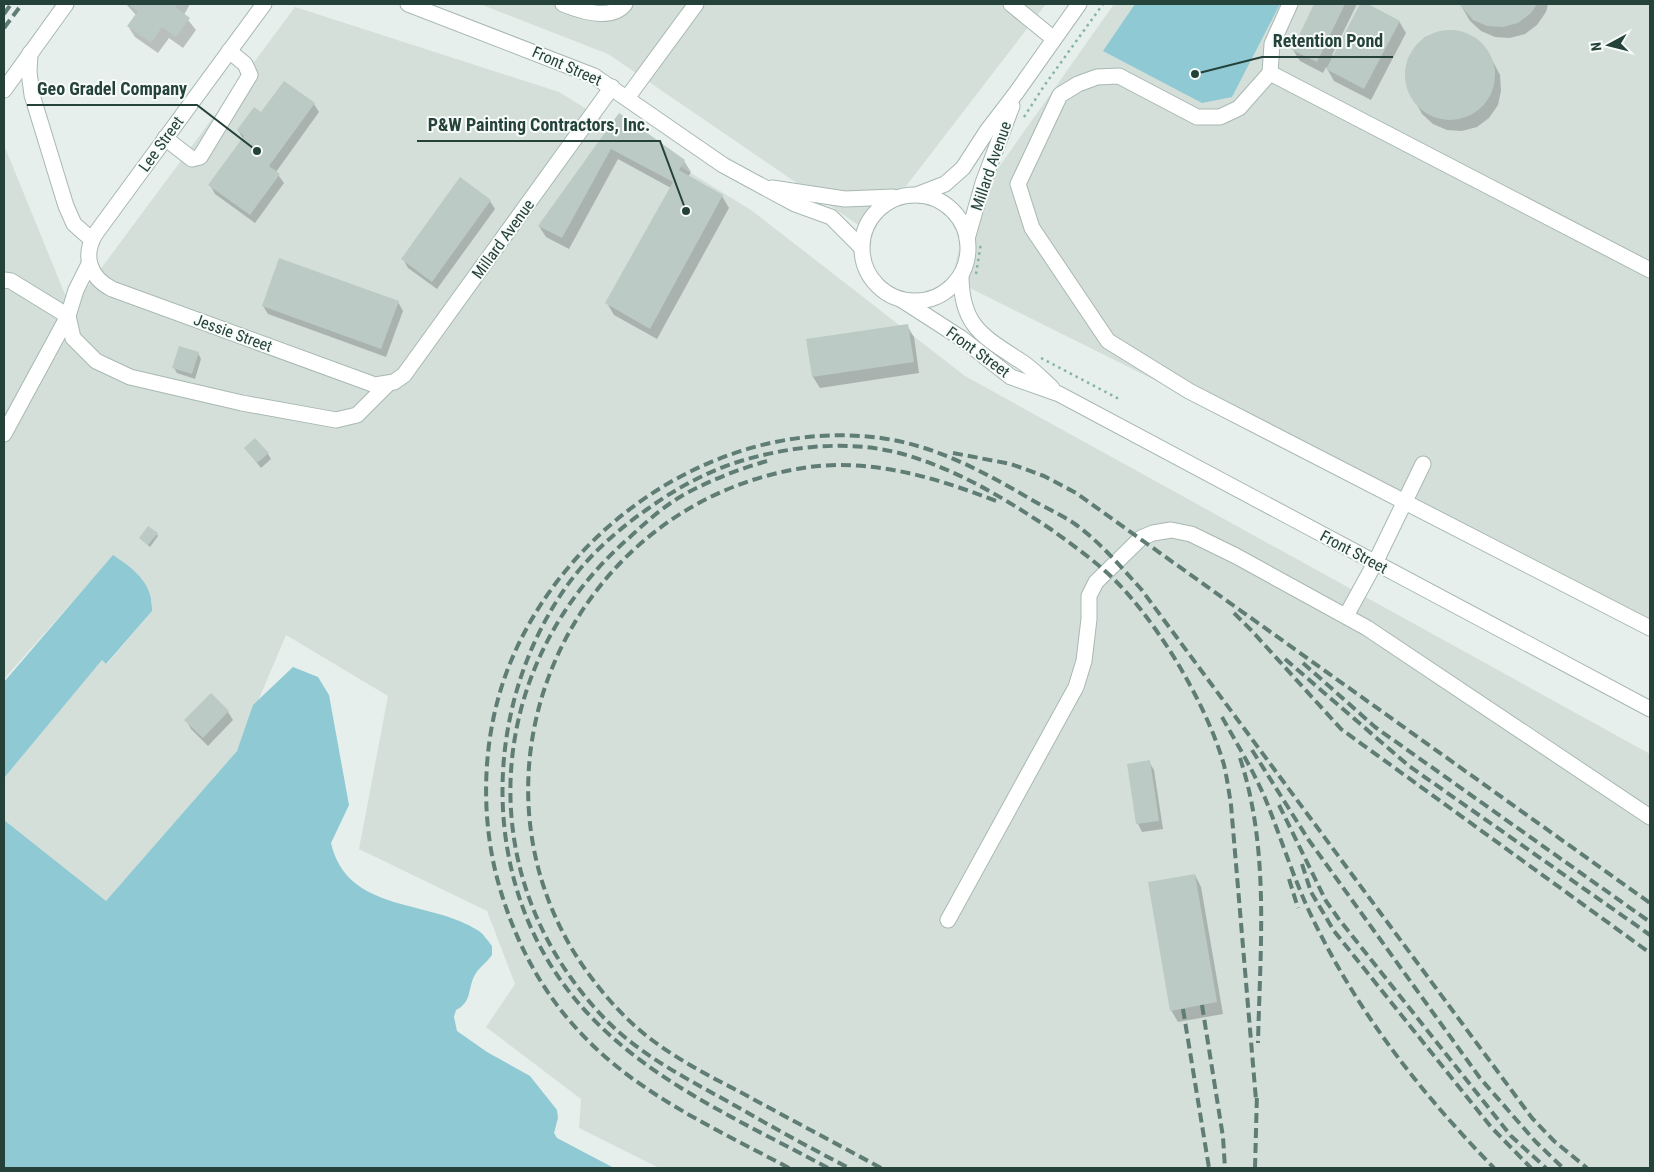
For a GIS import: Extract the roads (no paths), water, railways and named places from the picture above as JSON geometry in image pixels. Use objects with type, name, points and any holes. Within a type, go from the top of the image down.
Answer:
[{"type":"street","points":[[4,90],[66,4]]},
{"type":"street","name":"Lee Street","points":[[4,434],[68,316],[76,290],[89,264],[89,251],[92,240],[264,4]]},
{"type":"street","name":"Front Street","points":[[408,4],[565,64],[612,87],[698,149],[795,204],[831,217],[861,247]]},
{"type":"street","points":[[563,4],[591,13],[610,12],[622,8],[625,4]]},
{"type":"street","points":[[628,98],[696,4]]},
{"type":"street","points":[[1011,4],[1054,39]]},
{"type":"street","name":"Millard Avenue","points":[[916,195],[939,188],[957,174],[1079,4]]},
{"type":"street","points":[[1290,4],[1272,44],[1270,73],[1239,108],[1220,117],[1197,117],[1119,76],[1097,77],[1060,95],[1018,184],[1032,228],[1108,341],[1189,391],[1650,628]]},
{"type":"street","points":[[165,138],[192,159],[200,157],[250,75],[245,64],[229,51]]},
{"type":"street","points":[[30,52],[28,72],[32,95],[66,206],[74,224],[92,240]]},
{"type":"street","points":[[1270,73],[1650,270]]},
{"type":"street","name":"Millard Avenue","points":[[68,316],[73,338],[96,361],[130,377],[242,403],[336,420],[357,415],[388,384],[404,375],[612,87]]},
{"type":"street","name":"Millard Avenue","points":[[967,238],[983,183],[1016,93]]},
{"type":"street","name":"Front Street","points":[[763,186],[845,199],[900,197]]},
{"type":"street","points":[[916,195],[934,198],[949,208],[961,222],[967,238],[967,257],[961,276],[953,286],[938,297],[920,302],[902,300],[886,294],[874,283],[865,268],[861,247],[864,230],[874,214],[887,202],[900,197],[916,195]]},
{"type":"street","name":"Jessie Street","points":[[89,264],[98,279],[112,289],[376,385],[388,384]]},
{"type":"street","name":"Front Street","points":[[961,276],[965,309],[980,333],[995,346],[1021,361],[1059,394]]},
{"type":"street","points":[[4,280],[11,281],[68,316]]},
{"type":"street","name":"Front Street","points":[[902,300],[961,338],[1011,377],[1059,394],[1650,709]]},
{"type":"street","points":[[1346,616],[1376,563],[1423,464]]},
{"type":"street","points":[[948,920],[1076,687],[1084,661],[1089,619],[1089,596],[1096,582],[1141,538],[1153,533],[1171,530],[1191,534],[1367,628],[1650,817]]},
{"type":"water","points":[[1135,4],[1280,4],[1232,97],[1202,103],[1103,51]]},
{"type":"water","points":[[113,555],[129,566],[146,585],[152,601],[152,611],[106,664],[102,660],[4,778],[4,682]]},
{"type":"water","points":[[293,667],[318,677],[329,695],[349,805],[331,843],[340,866],[354,882],[372,894],[460,921],[483,934],[492,946],[492,955],[473,978],[465,1003],[456,1010],[454,1017],[457,1031],[487,1052],[530,1076],[557,1110],[558,1118],[554,1133],[557,1138],[614,1168],[4,1168],[4,820],[106,901],[237,751],[253,705]]},
{"type":"railway","points":[[4,14],[11,4]]},
{"type":"railway","points":[[4,28],[22,4]]},
{"type":"railway","points":[[789,1168],[704,1123],[649,1090],[598,1051],[562,1012],[538,976],[518,939],[503,899],[491,851],[486,796],[487,768],[494,713],[511,661],[537,610],[572,563],[613,523],[660,488],[711,462],[766,444],[823,436],[881,438],[921,447],[941,454],[978,470],[1065,518],[1102,547],[1141,589],[1532,1118],[1554,1141],[1587,1168]]},
{"type":"railway","points":[[828,1168],[690,1094],[658,1073],[626,1049],[597,1023],[571,994],[541,948],[520,898],[507,846],[502,792],[506,738],[518,685],[538,634],[566,587],[575,576],[615,534],[637,516],[671,493],[719,469],[744,460],[782,451],[821,446],[880,449],[920,459],[979,485],[1034,518],[1092,560],[1122,588],[1159,634],[1176,660],[1205,714],[1224,765],[1231,805],[1256,1100]]},
{"type":"railway","points":[[953,453],[1011,464],[1044,476],[1076,493],[1650,903]]},
{"type":"railway","points":[[767,461],[715,480],[685,494],[670,504],[630,537],[583,587],[547,642],[523,702],[511,764],[513,828],[526,891],[554,951],[594,1007],[608,1022],[639,1049],[673,1071],[849,1168]]},
{"type":"railway","points":[[881,1168],[707,1075],[674,1055],[640,1031],[618,1010],[598,986],[572,949],[540,875],[528,798],[535,722],[560,651],[600,587],[653,533],[720,493],[797,469],[849,465],[875,467],[925,477],[999,502]]},
{"type":"railway","points":[[1234,613],[1341,729],[1650,953]]},
{"type":"railway","points":[[1285,659],[1409,766],[1650,935]]},
{"type":"railway","points":[[1303,663],[1375,727],[1650,922]]},
{"type":"railway","points":[[1222,717],[1260,788],[1309,911],[1347,982],[1390,1047],[1414,1078],[1466,1139],[1494,1168]]},
{"type":"railway","points":[[1252,750],[1308,839],[1480,1078],[1535,1141],[1563,1168]]},
{"type":"railway","points":[[1240,758],[1256,828],[1259,864],[1261,935],[1258,1043]]},
{"type":"railway","points":[[1279,805],[1326,901],[1338,918],[1511,1136],[1546,1168]]},
{"type":"railway","points":[[1302,864],[1311,892],[1334,931],[1491,1127],[1531,1168]]},
{"type":"railway","points":[[1289,879],[1298,908]]},
{"type":"railway","points":[[1202,1005],[1223,1137],[1225,1168]]},
{"type":"railway","points":[[1183,1009],[1209,1168]]},
{"type":"railway","points":[[1255,1168],[1257,1093]]},
{"type":"place","name":"Retention Pond","points":[[1195,74]]},
{"type":"place","name":"Geo Gradel Company","points":[[257,151]]},
{"type":"place","name":"P&W Painting Contractors, Inc.","points":[[686,211]]}]
